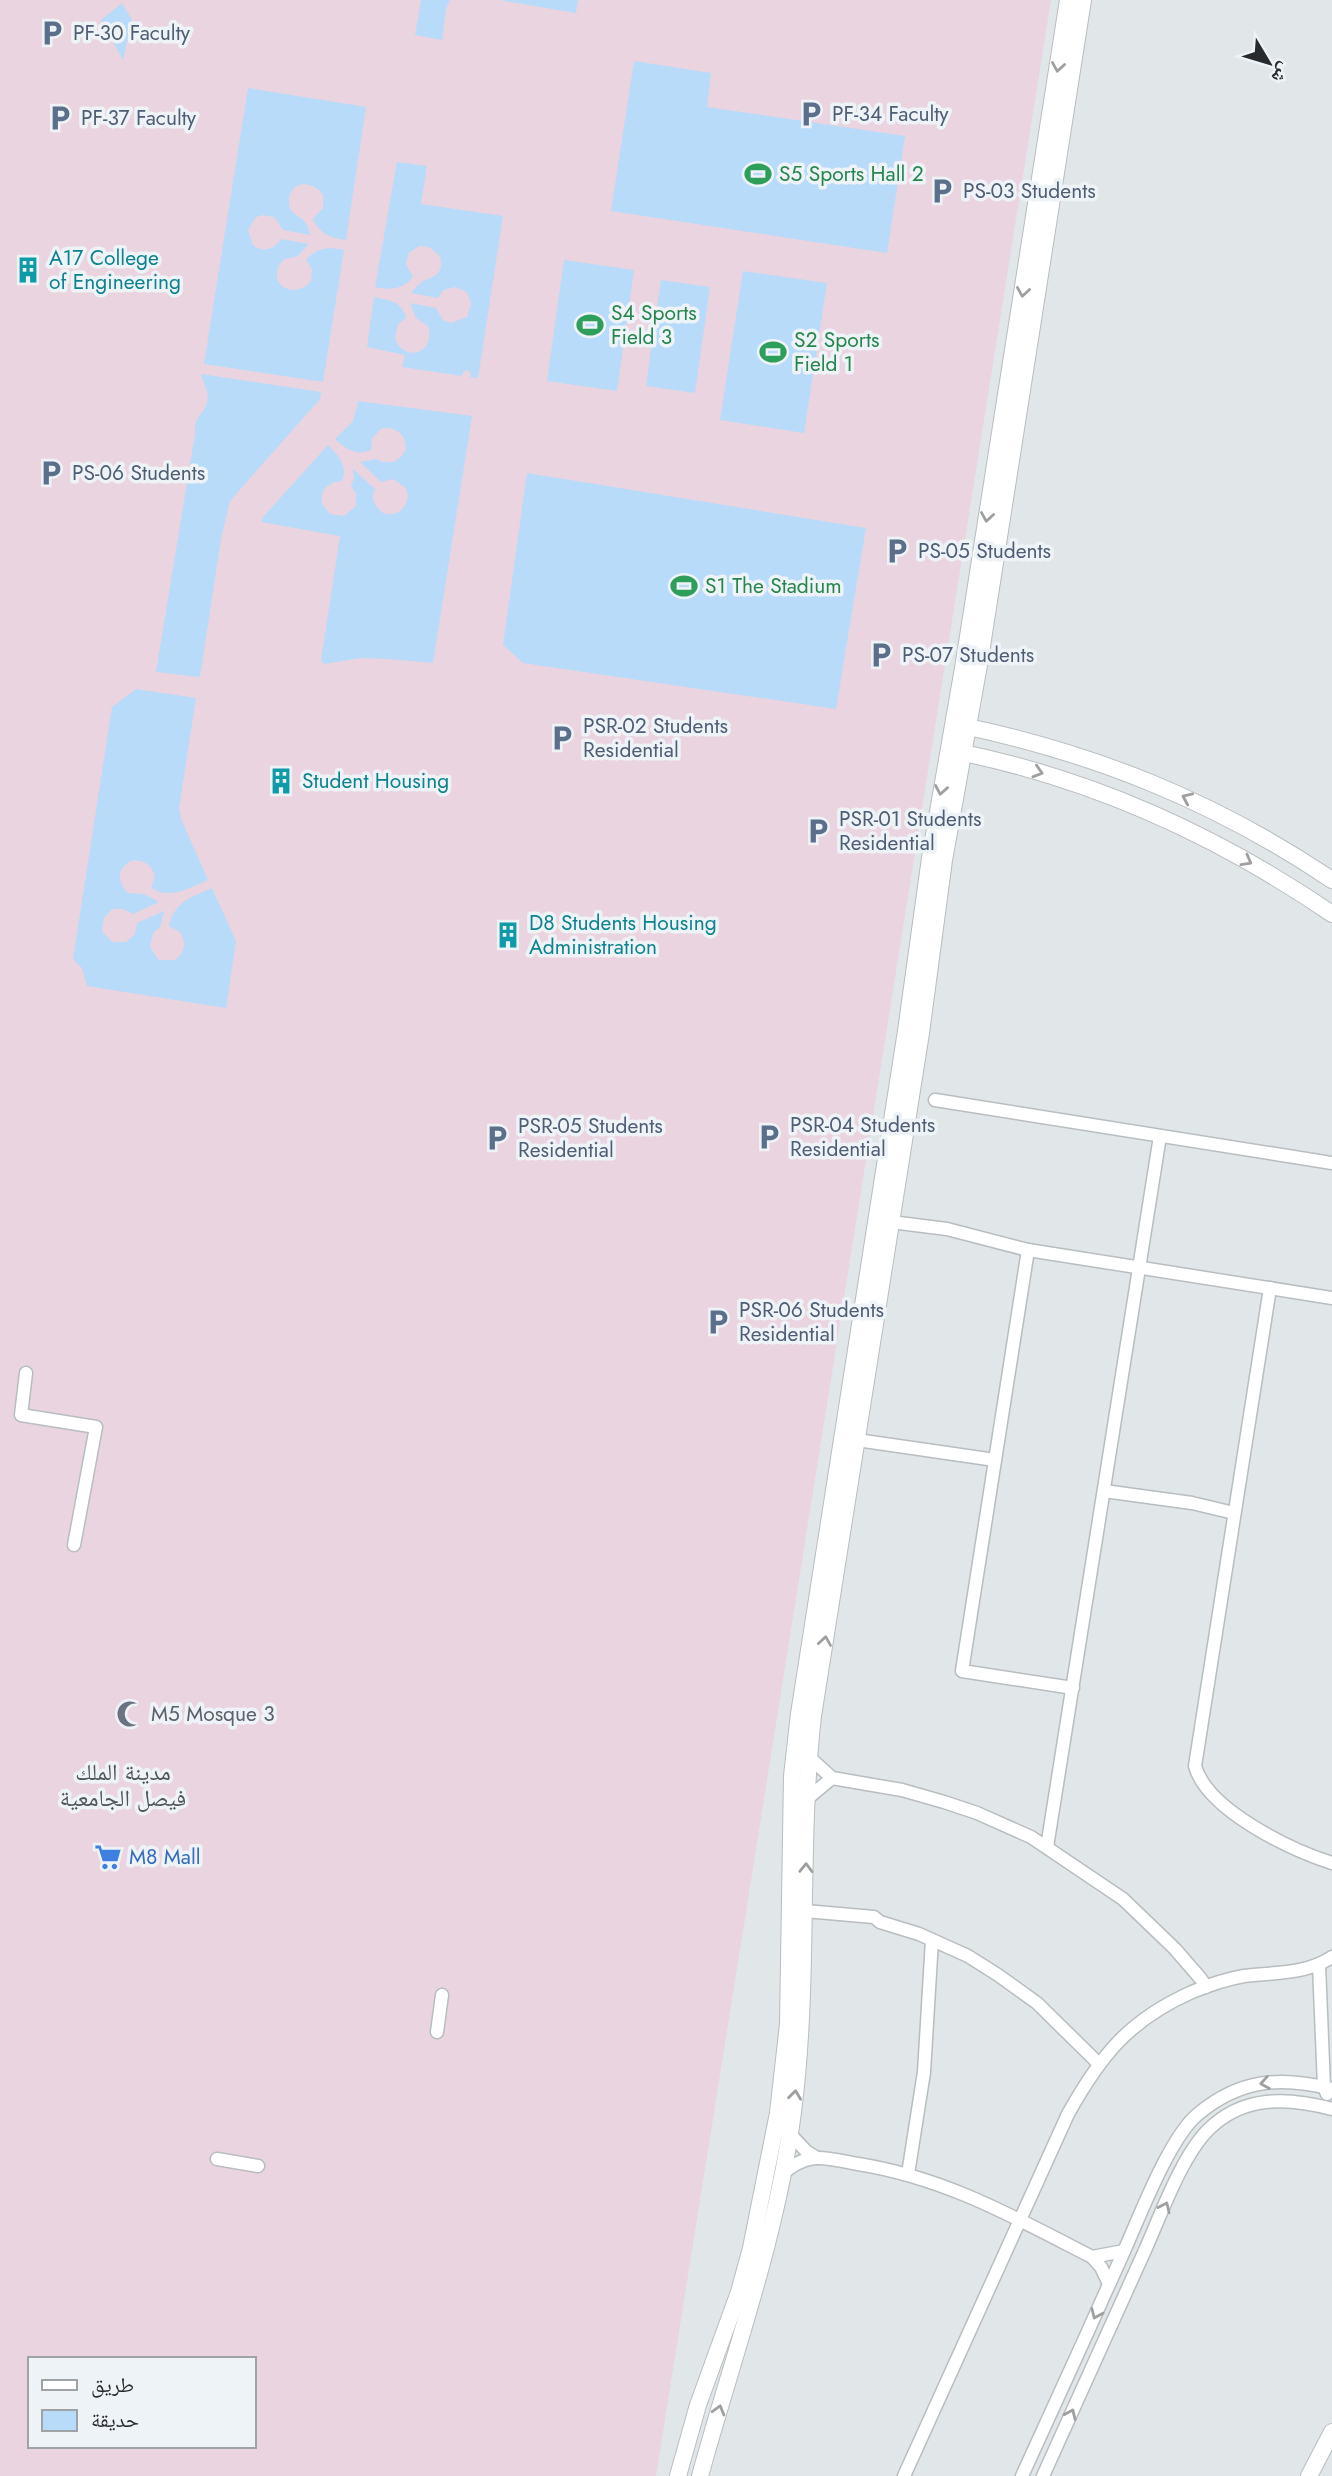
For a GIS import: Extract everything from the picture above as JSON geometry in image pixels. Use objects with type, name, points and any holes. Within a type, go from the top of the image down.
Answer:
[{"type":"main road","points":[[960,725],[1068,0]]},
{"type":"main road","points":[[678,2476],[698,2405],[739,2292],[751,2248],[778,2113],[788,2024],[792,1776],[799,1714],[906,1031],[930,858],[960,725],[1083,0]]},
{"type":"main road","points":[[960,725],[1045,745],[1152,783],[1221,814],[1288,851],[1332,880]]},
{"type":"main road","points":[[955,752],[1057,778],[1141,809],[1248,861],[1332,914]]},
{"type":"main road","points":[[700,2476],[765,2251],[790,2134],[803,2025],[809,1757],[921,1033],[955,752]]},
{"type":"main road","points":[[1308,2476],[1332,2432]]},
{"type":"street","points":[[934,1100],[1332,1163]]},
{"type":"street","points":[[1047,1847],[1160,1136]]},
{"type":"street","points":[[891,1222],[947,1229],[1028,1250],[1332,1298]]},
{"type":"street","points":[[1028,1250],[962,1671],[1073,1688]]},
{"type":"street","points":[[1270,1288],[1195,1766],[1203,1785],[1240,1817],[1282,1843],[1332,1863]]},
{"type":"street","points":[[26,1373],[21,1415],[96,1427],[74,1545]]},
{"type":"street","points":[[857,1440],[995,1460]]},
{"type":"street","points":[[1104,1491],[1192,1503],[1234,1513]]},
{"type":"street","points":[[809,1757],[832,1778],[902,1790],[944,1802],[988,1818],[1047,1847],[1130,1905],[1175,1949],[1206,1987]]},
{"type":"street","points":[[807,1799],[832,1778]]},
{"type":"street","points":[[805,1911],[874,1917],[880,1922],[968,1956],[1020,1990],[1052,2016],[1100,2064]]},
{"type":"street","points":[[908,2174],[924,2072],[932,1940]]},
{"type":"street","points":[[904,2476],[1068,2114],[1086,2082],[1115,2043],[1147,2016],[1172,2001],[1206,1987],[1241,1976],[1289,1973],[1319,1965],[1332,1957]]},
{"type":"street","points":[[1319,1965],[1328,2088],[1332,2103]]},
{"type":"street","points":[[437,2032],[442,1996]]},
{"type":"street","points":[[1022,2476],[1181,2133],[1195,2116],[1225,2095],[1241,2088],[1260,2083],[1295,2081],[1328,2088]]},
{"type":"street","points":[[1043,2476],[1152,2234],[1196,2145],[1208,2129],[1248,2106],[1279,2099],[1332,2109]]},
{"type":"street","points":[[790,2134],[807,2152],[817,2158],[884,2168],[932,2181],[1020,2220],[1092,2257],[1101,2267],[1109,2284]]},
{"type":"street","points":[[782,2174],[794,2165],[817,2158]]},
{"type":"street","points":[[217,2159],[258,2166]]},
{"type":"street","points":[[1092,2257],[1124,2251]]},
{"type":"shaded area","points":[[0,0],[1051,0],[656,2476],[0,2476]]},
{"type":"green space","points":[[421,0],[450,0],[446,9],[442,40],[415,35]]},
{"type":"green space","points":[[499,0],[578,0],[576,13]]},
{"type":"green space","points":[[122,3],[132,20],[123,60],[101,20]]},
{"type":"green space","name":"S5 Sports Hall 2","points":[[634,61],[711,73],[707,107],[905,136],[887,253],[611,211]]},
{"type":"green space","points":[[248,88],[366,107],[346,240],[326,234],[316,224],[313,219],[323,208],[323,195],[307,184],[296,186],[292,190],[289,204],[292,212],[304,221],[311,235],[283,230],[274,217],[263,215],[256,217],[248,230],[253,245],[264,250],[272,248],[281,239],[309,244],[298,255],[285,259],[279,266],[278,280],[281,285],[292,290],[311,281],[312,269],[306,260],[314,253],[328,248],[344,250],[323,382],[204,364]]},
{"type":"green space","points":[[397,162],[427,166],[421,204],[503,216],[478,378],[470,377],[468,370],[463,372],[462,376],[402,367],[405,355],[367,347],[374,297],[398,304],[404,312],[406,318],[398,324],[395,339],[400,347],[412,353],[424,348],[429,335],[428,326],[416,318],[410,303],[436,308],[443,320],[451,323],[467,317],[471,304],[467,292],[455,287],[443,290],[438,298],[411,293],[421,282],[440,270],[440,256],[429,247],[419,246],[409,253],[406,264],[413,277],[405,284],[391,289],[375,287]]},
{"type":"green space","name":"S4 Sports Field 3","points":[[564,260],[634,270],[617,391],[547,381]]},
{"type":"green space","name":"S2 Sports Field 1","points":[[743,271],[827,283],[804,433],[720,420]]},
{"type":"green space","points":[[661,280],[710,287],[695,393],[646,386]]},
{"type":"green space","points":[[201,374],[321,392],[320,399],[230,501],[221,539],[200,677],[156,672],[196,423],[208,398]]},
{"type":"green space","points":[[358,401],[472,416],[433,663],[361,658],[324,664],[321,660],[340,536],[261,522],[328,445],[339,457],[344,471],[342,481],[329,485],[322,494],[322,504],[330,514],[344,516],[356,506],[356,494],[351,486],[353,469],[375,489],[374,502],[383,513],[396,513],[405,506],[408,497],[406,488],[393,479],[381,482],[360,462],[376,459],[394,462],[402,456],[406,449],[400,432],[382,428],[372,438],[371,450],[361,452],[347,448],[335,439],[353,421]]},
{"type":"green space","name":"S1 The Stadium","points":[[527,473],[866,528],[836,709],[523,663],[503,645]]},
{"type":"green space","points":[[136,689],[196,698],[179,808],[181,819],[208,880],[180,892],[166,893],[151,888],[155,877],[149,866],[143,862],[130,861],[120,876],[124,889],[128,893],[144,894],[159,902],[133,914],[123,909],[112,909],[104,918],[102,931],[112,942],[126,942],[135,934],[137,923],[164,911],[160,927],[153,933],[150,947],[159,960],[174,960],[181,955],[184,944],[180,932],[169,926],[175,911],[184,901],[212,888],[236,941],[226,1008],[87,986],[82,968],[73,959],[112,707]]},
{"type":"place","name":"PF-30 Faculty","points":[[52,33]]},
{"type":"place","name":"PF-34 Faculty","points":[[811,114]]},
{"type":"place","name":"PF-37 Faculty","points":[[60,118]]},
{"type":"place","name":"S5 Sports Hall 2","points":[[758,174]]},
{"type":"place","name":"PS-03 Students","points":[[942,191]]},
{"type":"place","name":"A17 College of Engineering","points":[[28,270]]},
{"type":"place","name":"S4 Sports Field 3","points":[[590,325]]},
{"type":"place","name":"S2 Sports Field 1","points":[[773,352]]},
{"type":"place","name":"PS-06 Students","points":[[51,473]]},
{"type":"place","name":"PS-05 Students","points":[[897,551]]},
{"type":"place","name":"S1 The Stadium","points":[[684,586]]},
{"type":"place","name":"PS-07 Students","points":[[881,655]]},
{"type":"place","name":"PSR-02 Students Residential","points":[[562,738]]},
{"type":"place","name":"Student Housing","points":[[281,781]]},
{"type":"place","name":"PSR-01 Students Residential","points":[[818,831]]},
{"type":"place","name":"D8 Students Housing Administration","points":[[508,935]]},
{"type":"place","name":"PSR-04 Students Residential","points":[[769,1137]]},
{"type":"place","name":"PSR-05 Students Residential","points":[[497,1138]]},
{"type":"place","name":"PSR-06 Students Residential","points":[[718,1322]]},
{"type":"place","name":"M5 Mosque 3","points":[[130,1714]]},
{"type":"place","name":"M8 Mall","points":[[108,1857]]},
{"type":"district","name":"مدينة الملك فيصل الجامعية","points":[[123,1785]]}]
